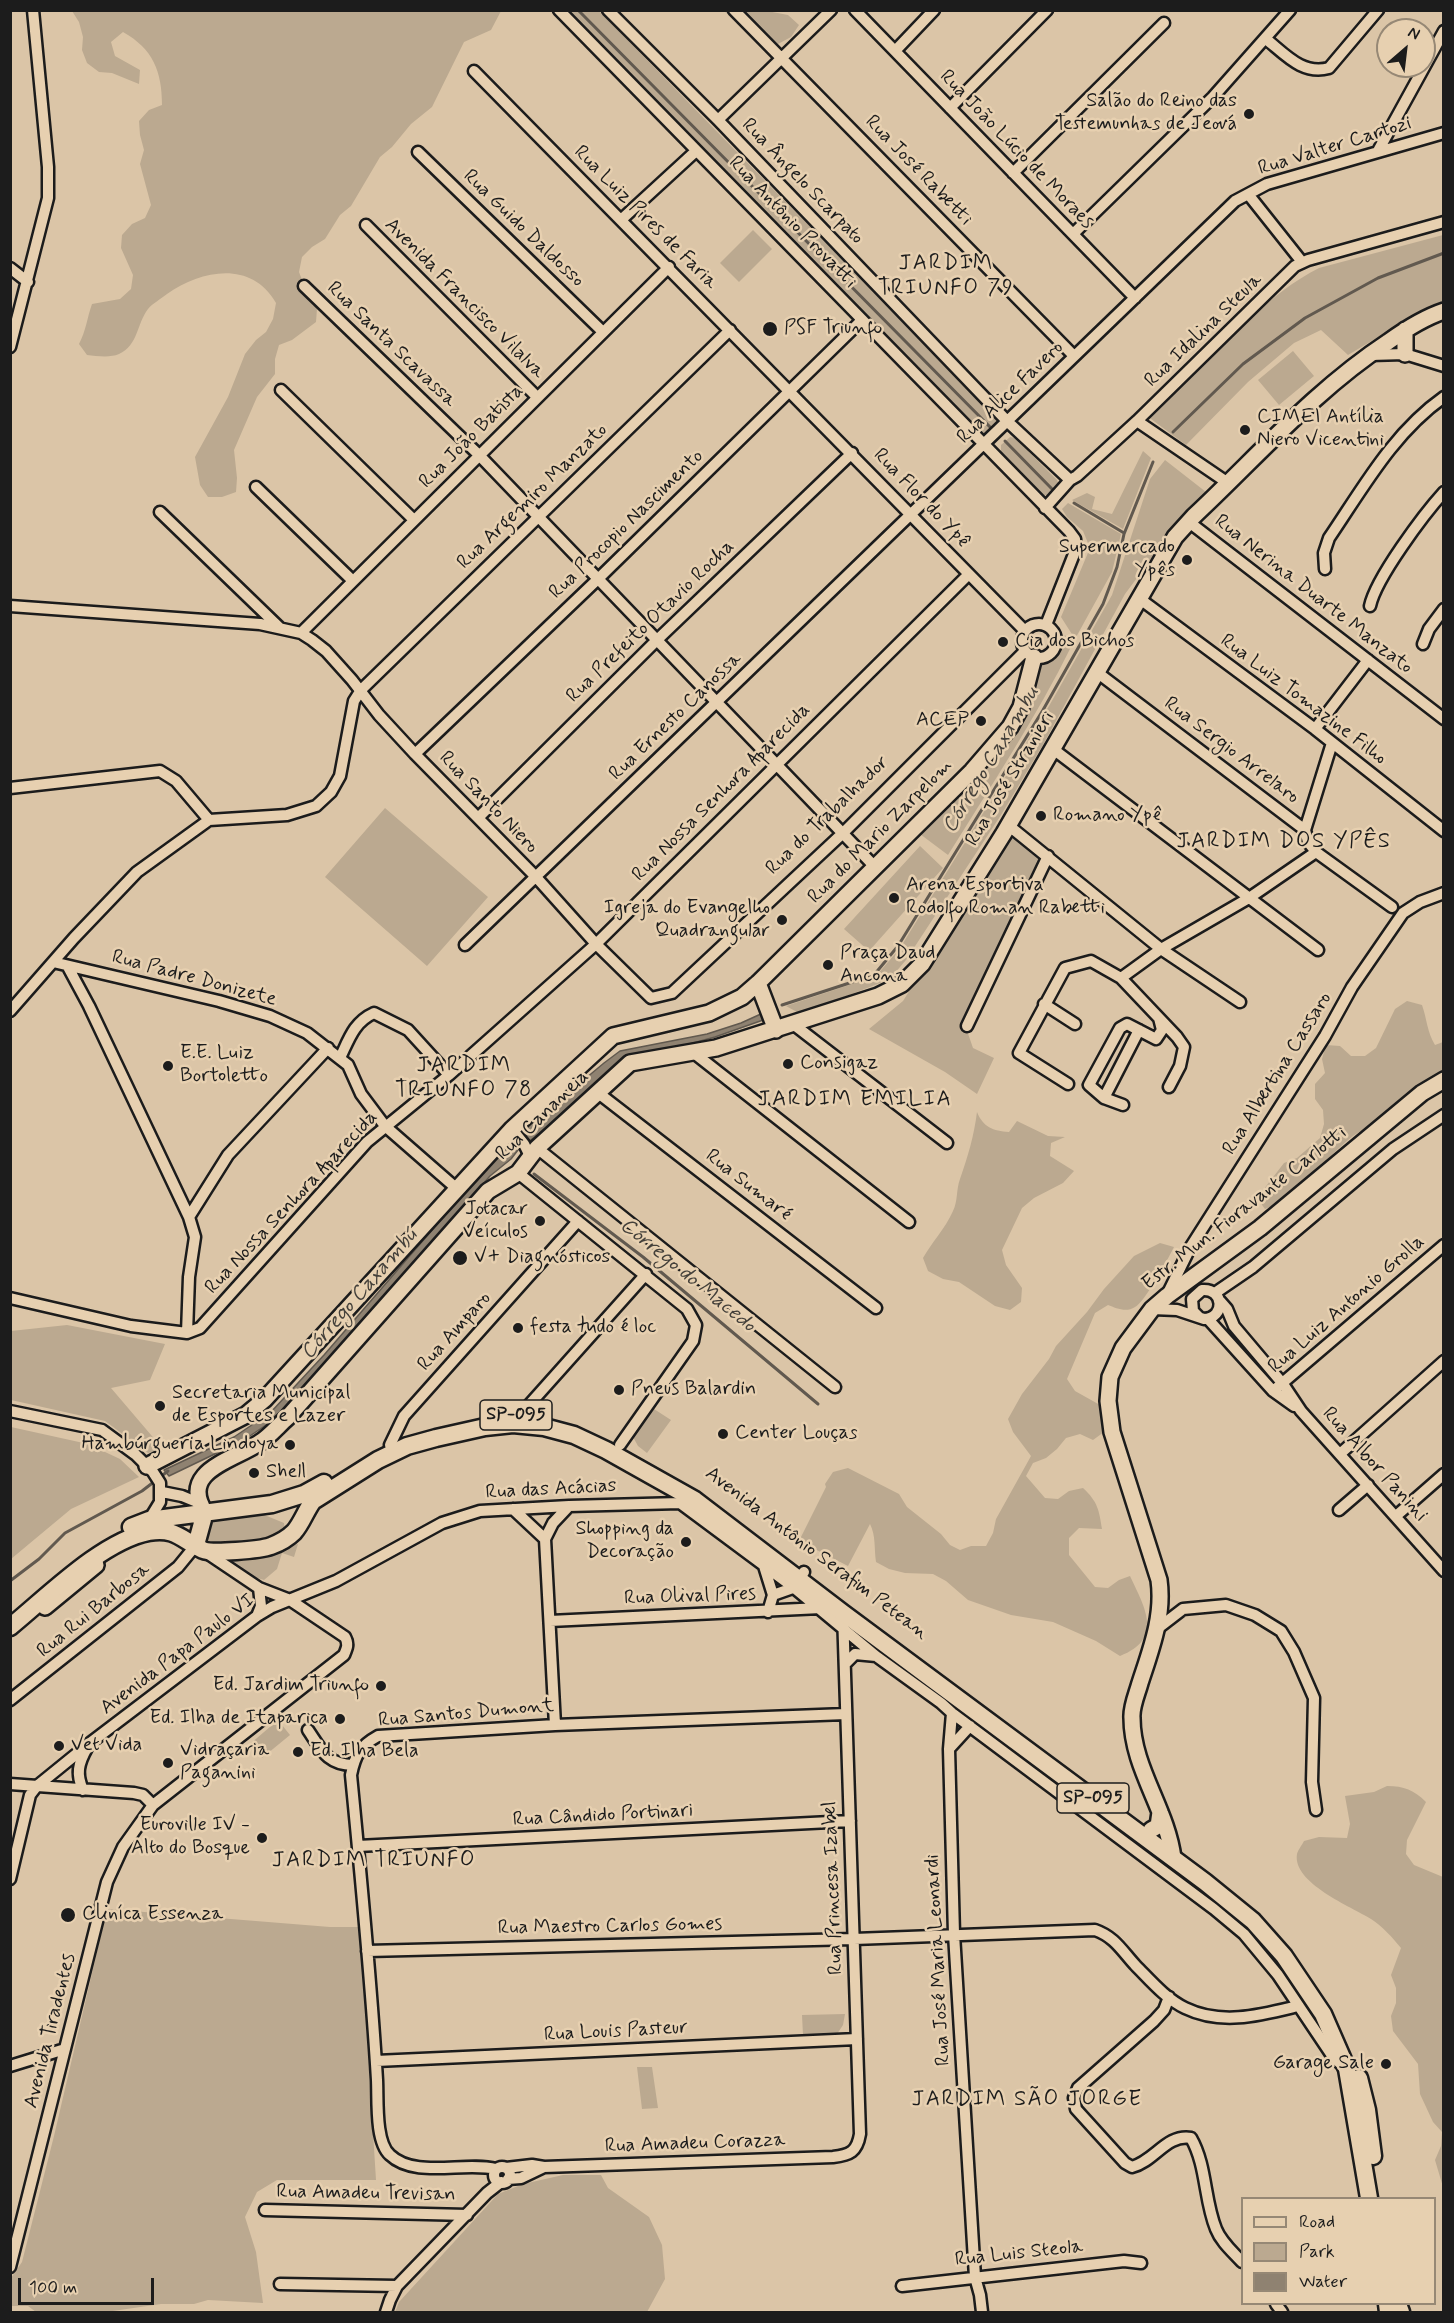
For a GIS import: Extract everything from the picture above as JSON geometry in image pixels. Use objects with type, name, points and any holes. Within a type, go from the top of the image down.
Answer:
[{"type":"main road","name":"Avenida Antônio Serafim Petean","points":[[10,1612],[95,1547],[117,1533],[145,1527],[202,1507],[272,1504],[304,1494],[390,1445],[434,1428],[481,1417],[520,1415],[546,1417],[573,1424],[620,1444],[684,1482],[799,1580],[843,1621],[1223,1886],[1290,1948],[1318,1988],[1343,2034],[1357,2070],[1367,2110],[1378,2197]]},
{"type":"main road","name":"Avenida Antônio Serafim Petean","points":[[296,1529],[305,1510],[314,1501],[378,1460],[407,1446],[485,1427],[513,1424],[544,1427],[574,1435],[606,1450],[682,1498],[1151,1830],[1253,1921],[1284,1956],[1323,2014],[1347,2069],[1369,2197]]},
{"type":"main road","points":[[272,1504],[290,1520],[296,1529]]},
{"type":"main road","points":[[200,1548],[202,1507]]},
{"type":"main road","name":"Avenida Antônio Serafim Petean","points":[[10,1627],[100,1553],[145,1527],[179,1534],[200,1548]]},
{"type":"main road","name":"SP-095","points":[[200,1548],[249,1550],[271,1546],[284,1540],[296,1529]]},
{"type":"street","points":[[10,347],[48,198],[48,167],[33,10]]},
{"type":"street","name":"Rua Antônio Provatti","points":[[559,10],[1075,539],[1076,549],[1046,626]]},
{"type":"street","name":"Rua Ângelo Scarpato","points":[[608,10],[1008,422],[1070,480]]},
{"type":"street","name":"Rua José Rabetti","points":[[734,10],[1074,356]]},
{"type":"street","points":[[717,120],[831,10]]},
{"type":"street","name":"Rua João Lúcio de Moraes","points":[[855,10],[1135,298]]},
{"type":"street","points":[[870,10],[872,28]]},
{"type":"street","points":[[895,51],[934,10]]},
{"type":"street","points":[[950,108],[1047,10]]},
{"type":"street","points":[[1073,234],[1213,97],[1290,10]]},
{"type":"street","points":[[1266,39],[1304,68],[1317,71],[1329,68],[1378,10]]},
{"type":"street","points":[[1013,173],[1164,23]]},
{"type":"street","points":[[1378,151],[1443,31]]},
{"type":"street","name":"Rua Luiz Pires de Faria","points":[[474,70],[790,392]]},
{"type":"street","name":"Rua Valter Cartozi","points":[[1135,298],[1235,201],[1248,194],[1267,184],[1443,133]]},
{"type":"street","points":[[622,219],[696,150]]},
{"type":"street","name":"Rua Guido Daldosso","points":[[418,152],[603,332]]},
{"type":"street","points":[[1248,194],[1302,262]]},
{"type":"street","name":"Rua Idalina Steula","points":[[1046,508],[1070,480],[1137,421],[1302,262],[1443,222]]},
{"type":"street","name":"Avenida Francisco Vilalva","points":[[366,225],[537,397]]},
{"type":"street","name":"Rua João Batista","points":[[301,633],[413,519],[669,267]]},
{"type":"street","points":[[10,268],[28,282]]},
{"type":"street","name":"Rua Santa Scavassa","points":[[304,286],[479,456],[876,868]]},
{"type":"street","name":"Rua Alice Favero","points":[[911,514],[1135,298]]},
{"type":"street","name":"Rua José Stranieri","points":[[776,1030],[879,996],[902,984],[922,963],[1008,825],[1175,537],[1323,390],[1367,356],[1423,318],[1443,311]]},
{"type":"street","name":"Rua Procopio Nascimento","points":[[415,754],[598,579],[862,320]]},
{"type":"street","name":"Rua Argemiro Manzato","points":[[361,690],[730,330]]},
{"type":"street","points":[[1405,330],[1405,354]]},
{"type":"street","points":[[1367,356],[1405,354],[1443,366]]},
{"type":"street","points":[[281,390],[413,519]]},
{"type":"street","name":"Rua Flor do Ypê","points":[[790,392],[1025,631]]},
{"type":"street","points":[[1325,569],[1324,553],[1329,538],[1396,439],[1426,409],[1443,397]]},
{"type":"street","points":[[1137,421],[1228,483]]},
{"type":"street","name":"Rua Prefeito Otavio Rocha","points":[[478,818],[657,640],[852,453]]},
{"type":"street","points":[[256,487],[352,580]]},
{"type":"street","points":[[1370,606],[1377,587],[1428,509],[1443,492]]},
{"type":"street","points":[[160,512],[280,628]]},
{"type":"street","name":"Rua Ernesto Canossa","points":[[465,945],[911,514]]},
{"type":"street","name":"Rua Nerina Duarte Manzato","points":[[1189,522],[1443,720]]},
{"type":"street","name":"Rua Nossa Senhora Aparecida","points":[[187,1333],[200,1328],[210,1319],[367,1142],[449,1075],[596,944],[969,574]]},
{"type":"street","name":"Rua Luiz Tomazine Filho","points":[[1140,599],[1315,729],[1443,831]]},
{"type":"street","points":[[10,606],[260,624],[301,633]]},
{"type":"street","points":[[1424,644],[1430,629],[1443,609]]},
{"type":"street","points":[[1032,626],[1046,626],[1056,637],[1055,647],[1049,655],[1030,654],[1022,641],[1025,631],[1032,626]]},
{"type":"street","name":"Rua Santo Niero","points":[[301,633],[326,651],[415,754],[536,877],[596,944],[651,998]]},
{"type":"street","name":"Rua do Trabalhador","points":[[651,998],[672,993],[1030,654]]},
{"type":"street","name":"Rua do Mario Zarpelom","points":[[512,1129],[613,1036],[710,1013],[742,997],[758,983],[972,771],[1011,727],[1021,707],[1030,654]]},
{"type":"street","points":[[1315,729],[1368,660]]},
{"type":"street","name":"Rua Sergio Arrelaro","points":[[1098,673],[1305,830],[1308,842],[1316,852],[1392,907]]},
{"type":"street","points":[[10,1011],[137,872],[209,820],[287,815],[316,806],[331,792],[340,776],[354,701],[361,690]]},
{"type":"street","points":[[1305,830],[1332,743]]},
{"type":"street","points":[[1053,749],[1318,950]]},
{"type":"street","points":[[10,788],[160,771],[176,781],[209,820]]},
{"type":"street","points":[[1008,825],[1161,948],[1240,1002]]},
{"type":"street","points":[[1121,978],[1161,948],[1249,898],[1316,852]]},
{"type":"street","points":[[967,1026],[1048,856]]},
{"type":"street","name":"Rua Albertina Cassaro","points":[[1167,1296],[1190,1248],[1325,1036],[1352,987],[1403,913],[1420,902],[1443,893]]},
{"type":"street","points":[[1068,1084],[1019,1053],[1065,969],[1091,961],[1121,978],[1178,1036],[1184,1047],[1180,1066],[1169,1087]]},
{"type":"street","name":"Rua Padre Donizete","points":[[53,962],[219,1001],[270,1016],[307,1033],[348,1065],[361,1094],[385,1126],[456,1188]]},
{"type":"street","points":[[10,1298],[131,1326],[187,1333],[189,1277],[195,1238],[189,1217],[89,1006],[68,967]]},
{"type":"street","points":[[758,983],[776,1030]]},
{"type":"street","points":[[1044,1004],[1075,1023]]},
{"type":"street","points":[[340,1058],[361,1019],[374,1013],[408,1030],[449,1075]]},
{"type":"street","points":[[1123,1106],[1104,1098],[1089,1085],[1120,1028],[1126,1024],[1156,1039],[1162,1030],[1159,1018]]},
{"type":"street","points":[[793,1024],[947,1143]]},
{"type":"street","name":"Rua Cananeia","points":[[202,1507],[197,1486],[203,1477],[219,1465],[260,1443],[287,1418],[488,1191],[518,1173],[533,1152],[630,1063],[694,1053],[776,1030]]},
{"type":"street","points":[[1104,1098],[1139,1030]]},
{"type":"street","points":[[189,1217],[228,1155],[328,1048]]},
{"type":"street","points":[[694,1053],[909,1222]]},
{"type":"street","name":"Estr. Mun. Fioravante Carlotti","points":[[1173,1852],[1160,1812],[1137,1756],[1131,1715],[1158,1629],[1161,1596],[1160,1580],[1112,1432],[1108,1401],[1110,1377],[1123,1347],[1152,1309],[1260,1228],[1422,1093],[1443,1080]]},
{"type":"street","name":"Rua Sumaré","points":[[597,1092],[876,1308]]},
{"type":"street","points":[[1301,1411],[1273,1391],[1204,1318],[1193,1311],[1192,1299],[1198,1292],[1214,1295],[1253,1267],[1394,1149],[1443,1115]]},
{"type":"street","points":[[150,1469],[246,1414],[265,1399],[512,1129],[533,1152],[834,1387]]},
{"type":"street","points":[[518,1173],[687,1309],[696,1325],[693,1341],[620,1444]]},
{"type":"street","name":"Rua Amparo","points":[[390,1445],[404,1416],[578,1221]]},
{"type":"street","name":"Rua Luiz Antonio Grolla","points":[[1273,1391],[1443,1245]]},
{"type":"street","points":[[520,1415],[646,1274]]},
{"type":"street","points":[[1193,1277],[1227,1309],[1234,1326],[1283,1384],[1301,1411]]},
{"type":"street","points":[[1152,1309],[1177,1310],[1204,1318],[1217,1315],[1214,1295]]},
{"type":"street","points":[[1341,1453],[1443,1361]]},
{"type":"street","points":[[10,1411],[102,1430],[150,1469],[161,1487],[160,1502],[145,1527],[10,1635]]},
{"type":"street","name":"Rua Albor Panini","points":[[1301,1411],[1341,1453],[1443,1571]]},
{"type":"street","points":[[1396,1516],[1443,1473]]},
{"type":"street","points":[[1339,1510],[1368,1485]]},
{"type":"street","points":[[161,1487],[202,1507]]},
{"type":"street","name":"Avenida Antônio Serafim Petean","points":[[682,1498],[764,1566],[799,1580]]},
{"type":"street","name":"Rua das Acácias","points":[[290,1600],[336,1581],[442,1522],[480,1511],[682,1498]]},
{"type":"street","points":[[555,1725],[546,1539],[553,1523],[569,1506]]},
{"type":"street","points":[[513,1509],[546,1539]]},
{"type":"street","points":[[200,1548],[259,1588],[290,1600]]},
{"type":"street","name":"Rua Rui Barbosa","points":[[10,1700],[200,1548]]},
{"type":"street","points":[[764,1566],[772,1595],[768,1611]]},
{"type":"street","points":[[772,1595],[785,1592],[799,1580]]},
{"type":"street","points":[[257,1616],[261,1606],[259,1588]]},
{"type":"street","name":"Avenida Papa Paulo VI","points":[[37,1786],[257,1616],[290,1600]]},
{"type":"street","name":"Avenida Tiradentes","points":[[10,2267],[107,1882],[123,1847],[153,1805],[344,1655],[348,1642],[345,1637],[290,1600]]},
{"type":"street","name":"Rua Olival Pires","points":[[550,1621],[768,1611],[824,1605]]},
{"type":"street","points":[[1158,1629],[1182,1609],[1226,1605],[1255,1615],[1281,1631],[1294,1652],[1314,1698],[1312,1782],[1316,1810]]},
{"type":"street","name":"Avenida Antônio Serafim Petean","points":[[843,1621],[876,1656],[1214,1909],[1244,1934],[1278,1975],[1333,2058],[1347,2069]]},
{"type":"street","name":"Rua Princesa Izabel","points":[[843,1621],[860,2134],[858,2146],[846,2155]]},
{"type":"street","points":[[845,1664],[855,1654],[876,1656]]},
{"type":"street","name":"Rua José Maria Leonardi","points":[[952,1713],[949,1749],[954,1934],[975,2277],[982,2313]]},
{"type":"street","name":"Rua Santos Dumont","points":[[353,1765],[364,1743],[378,1736],[555,1725],[846,1714]]},
{"type":"street","points":[[949,1749],[970,1726]]},
{"type":"street","points":[[308,1730],[328,1759],[344,1765],[353,1765],[351,1775],[376,2061]]},
{"type":"street","name":"Avenida Papa Paulo VI","points":[[83,1790],[78,1779],[77,1768],[90,1743]]},
{"type":"street","points":[[10,1784],[134,1793],[143,1795],[153,1805]]},
{"type":"street","points":[[10,1879],[30,1795],[37,1786]]},
{"type":"street","points":[[1151,1830],[1158,1826],[1160,1812]]},
{"type":"street","name":"Rua Cândido Portinari","points":[[358,1846],[850,1821]]},
{"type":"street","name":"Rua Maestro Carlos Gomes","points":[[367,1952],[1095,1930],[1119,1944],[1130,1960],[1169,1998]]},
{"type":"street","points":[[1241,2261],[1215,2229],[1198,2151],[1191,2138],[1171,2140],[1143,2163],[1132,2167],[1125,2163],[1076,2109],[1074,2098],[1078,2088],[1154,2021],[1164,2010],[1169,1998],[1186,2008],[1231,2019],[1246,2018],[1298,2006]]},
{"type":"street","name":"Rua Louis Pasteur","points":[[376,2061],[857,2038]]},
{"type":"street","points":[[10,2066],[65,2049]]},
{"type":"street","points":[[29,2060],[42,2060],[54,2065],[60,2072]]},
{"type":"street","name":"Rua Amadeu Corazza","points":[[376,2061],[381,2142],[389,2155],[406,2166],[482,2166],[501,2176],[521,2178],[544,2167],[846,2155]]},
{"type":"street","name":"Rua Amadeu Corazza","points":[[386,2313],[398,2286],[467,2215],[501,2176]]},
{"type":"street","name":"Rua Amadeu Trevisan","points":[[265,2210],[467,2215]]},
{"type":"street","name":"Rua Luis Steola","points":[[902,2286],[1124,2261],[1141,2263]]},
{"type":"street","points":[[280,2284],[398,2286]]},
{"type":"green space","points":[[72,11],[501,11],[491,30],[464,42],[432,107],[411,124],[392,147],[380,157],[351,206],[340,215],[325,239],[302,257],[299,272],[309,298],[317,309],[316,322],[292,340],[279,345],[275,359],[275,374],[257,397],[234,450],[236,492],[222,497],[208,497],[200,485],[195,457],[228,397],[245,354],[266,332],[273,319],[276,303],[266,289],[253,280],[225,273],[210,275],[181,286],[152,305],[144,315],[130,346],[119,354],[87,355],[79,344],[92,304],[120,299],[131,289],[133,275],[121,248],[122,235],[132,224],[145,218],[151,205],[140,164],[144,150],[139,121],[149,110],[162,105],[162,93],[158,71],[149,54],[123,32],[111,42],[115,56],[140,70],[139,84],[112,73],[99,72],[87,63],[82,50],[83,37],[79,22]]},
{"type":"green space","points":[[567,11],[599,11],[999,420],[992,429],[983,434]]},
{"type":"green space","points":[[724,11],[767,11],[788,15],[799,25],[791,37],[778,44],[756,35]]},
{"type":"green space","points":[[753,230],[772,249],[739,282],[720,263]]},
{"type":"green space","points":[[1443,235],[1443,305],[1395,327],[1348,355],[1321,330],[1294,343],[1248,382],[1186,445],[1147,416],[1268,302],[1301,278],[1319,268]]},
{"type":"green space","points":[[1293,351],[1314,376],[1279,405],[1258,380]]},
{"type":"green space","points":[[1010,437],[1015,438],[1057,480],[1059,485],[1048,495],[1043,495],[1001,452],[1001,445]]},
{"type":"green space","points":[[1143,451],[1151,458],[1123,529],[1072,500],[1087,493],[1095,497],[1092,509],[1112,514]]},
{"type":"green space","points":[[1165,460],[1206,492],[1169,535],[1125,594],[1044,743],[1001,815],[906,960],[894,974],[880,983],[821,1006],[797,1012],[786,1006],[876,976],[900,948],[1049,706],[1112,595],[1150,479]]},
{"type":"green space","points":[[1068,503],[1121,534],[1112,572],[1075,639],[1061,617],[1090,548],[1083,531],[1067,517],[1062,509]]},
{"type":"green space","points":[[1065,635],[1072,645],[1058,672],[1013,752],[948,855],[920,834],[980,773],[1023,711],[1043,664],[1056,658]]},
{"type":"green space","points":[[385,808],[488,897],[427,966],[325,877]]},
{"type":"green space","points":[[1007,835],[1044,854],[965,1025],[973,1048],[994,1058],[977,1094],[945,1072],[869,1029],[903,1001]]},
{"type":"green space","name":"Arena Esportiva Rodolfo Roman Rabetti","points":[[920,846],[943,868],[869,951],[844,929]]},
{"type":"green space","points":[[1407,1001],[1422,1005],[1432,1040],[1435,1045],[1443,1042],[1443,1080],[1353,1136],[1301,1185],[1265,1209],[1257,1198],[1284,1163],[1297,1158],[1320,1138],[1324,1124],[1323,1110],[1315,1099],[1315,1084],[1325,1073],[1322,1059],[1326,1045],[1340,1046],[1351,1056],[1365,1056],[1376,1048],[1395,1009]]},
{"type":"green space","points":[[977,1112],[986,1125],[998,1131],[1009,1132],[1017,1121],[1048,1136],[1065,1137],[1051,1143],[1050,1156],[1074,1171],[1063,1183],[1034,1198],[1022,1208],[1002,1250],[1006,1265],[1022,1288],[1021,1302],[1010,1310],[995,1306],[959,1282],[943,1279],[928,1271],[923,1258],[955,1207]]},
{"type":"green space","points":[[1160,1243],[1174,1247],[1150,1289],[1132,1309],[1121,1309],[1108,1305],[1095,1313],[1067,1379],[1075,1391],[1100,1405],[1107,1418],[1104,1432],[1093,1440],[1080,1434],[1066,1438],[1046,1458],[1033,1463],[1026,1476],[1045,1498],[1058,1499],[1069,1491],[1083,1488],[1095,1502],[1102,1529],[1079,1528],[1069,1538],[1069,1555],[1095,1587],[1108,1588],[1130,1576],[1141,1600],[1147,1622],[1142,1641],[1134,1649],[1120,1656],[1096,1641],[1053,1622],[1011,1615],[968,1600],[946,1581],[933,1574],[905,1573],[889,1569],[876,1562],[870,1524],[848,1566],[799,1541],[826,1487],[825,1484],[833,1472],[848,1468],[899,1494],[907,1507],[941,1534],[950,1545],[960,1550],[971,1546],[986,1546],[993,1533],[996,1519],[1031,1456],[1013,1432],[1008,1419],[1022,1394],[1049,1359],[1056,1346],[1134,1256]]},
{"type":"green space","points":[[67,1325],[165,1344],[150,1380],[111,1388],[163,1449],[148,1453],[105,1421],[11,1400],[11,1331]]},
{"type":"green space","points":[[654,1409],[671,1420],[647,1453],[638,1446],[633,1437]]},
{"type":"green space","points":[[11,1427],[88,1444],[120,1459],[139,1477],[71,1509],[11,1559]]},
{"type":"green space","points":[[262,1514],[284,1523],[285,1532],[260,1544],[210,1543],[204,1539],[211,1521]]},
{"type":"green space","points":[[298,1544],[294,1557],[282,1553],[277,1569],[264,1580],[254,1577],[224,1558],[269,1551]]},
{"type":"green space","points":[[278,1720],[290,1735],[262,1758],[250,1744]]},
{"type":"green space","points":[[1387,1786],[1408,1790],[1426,1802],[1407,1840],[1406,1854],[1414,1865],[1443,1877],[1443,2187],[1435,2160],[1441,2146],[1442,2132],[1433,2122],[1420,2094],[1418,2064],[1393,2031],[1391,2016],[1396,2003],[1396,1988],[1391,1975],[1401,1948],[1375,1922],[1313,1884],[1298,1865],[1297,1854],[1304,1841],[1319,1837],[1347,1838],[1350,1824],[1345,1796],[1374,1792]]},
{"type":"green space","points":[[107,1909],[330,1927],[360,1927],[376,2180],[277,2180],[257,2192],[245,2217],[256,2252],[263,2303],[208,2300],[194,2304],[161,2304],[106,2312],[36,2312],[28,2306],[11,2306],[11,2278],[22,2262]]},
{"type":"green space","points":[[845,2014],[843,2025],[837,2034],[803,2035],[802,2015]]},
{"type":"green space","points":[[637,2067],[652,2067],[658,2108],[642,2109]]},
{"type":"green space","points":[[563,2175],[601,2175],[608,2188],[649,2217],[662,2245],[665,2279],[647,2312],[395,2312],[399,2302],[498,2194],[523,2184]]},
{"type":"water","points":[[763,1013],[766,1019],[715,1037],[682,1046],[631,1055],[490,1176],[296,1396],[269,1423],[244,1440],[169,1476],[164,1470],[234,1437],[271,1412],[324,1355],[484,1170],[525,1129],[604,1063],[620,1051],[707,1034]]},
{"type":"waterway","points":[[578,10],[992,429]]},
{"type":"waterway","name":"Córrego Caxambu","points":[[1173,432],[1243,364],[1305,318],[1378,278],[1444,253]]},
{"type":"waterway","points":[[1005,441],[1053,490]]},
{"type":"waterway","name":"Córrego Caxambu","points":[[782,1005],[874,975],[898,946],[1043,710],[1103,604],[1117,567],[1124,534],[1153,462]]},
{"type":"waterway","points":[[1074,503],[1124,533]]},
{"type":"waterway","name":"Córrego do Macedo","points":[[534,1174],[643,1257],[818,1404]]},
{"type":"waterway","name":"Córrego Caxambú","points":[[10,1581],[39,1559],[65,1533],[142,1491],[168,1471]]},
{"type":"place","name":"Salão do Reino das Testemunhas de Jeová","points":[[1249,114]]},
{"type":"place","name":"PSF Triunfo","points":[[770,329]]},
{"type":"place","name":"CIMEI Antília Niero Vicentini","points":[[1245,430]]},
{"type":"place","name":"Supermercado Ypês","points":[[1187,560]]},
{"type":"place","name":"Cia dos Bichos","points":[[1003,642]]},
{"type":"place","name":"ACEP","points":[[981,721]]},
{"type":"place","name":"Romano Ypê","points":[[1041,816]]},
{"type":"place","name":"Arena Esportiva Rodolfo Roman Rabetti","points":[[894,898]]},
{"type":"place","name":"Igreja do Evangelho Quadrangular","points":[[782,920]]},
{"type":"place","name":"Praça Daud Ancona","points":[[828,965]]},
{"type":"place","name":"Consigaz","points":[[788,1064]]},
{"type":"place","name":"E.E. Luiz Bortoletto","points":[[168,1066]]},
{"type":"place","name":"Jotacar Veículos","points":[[540,1221]]},
{"type":"place","name":"V+ Diagnósticos","points":[[460,1258]]},
{"type":"place","name":"festa tudo é loc","points":[[518,1328]]},
{"type":"place","name":"Pneus Balardin","points":[[619,1390]]},
{"type":"place","name":"Secretaria Municipal de Esportes e Lazer","points":[[160,1406]]},
{"type":"place","name":"Center Louças","points":[[723,1434]]},
{"type":"place","name":"Hambúrgueria Lindoya","points":[[290,1445]]},
{"type":"place","name":"Shell","points":[[254,1473]]},
{"type":"place","name":"Shopping da Decoração","points":[[686,1542]]},
{"type":"place","name":"Ed. Jardim Triunfo","points":[[381,1686]]},
{"type":"place","name":"Ed. Ilha de Itaparica","points":[[340,1719]]},
{"type":"place","name":"Vet Vida","points":[[59,1746]]},
{"type":"place","name":"Ed. Ilha Bela","points":[[298,1752]]},
{"type":"place","name":"Vidraçaria Paganini","points":[[168,1763]]},
{"type":"place","name":"Euroville IV - Alto do Bosque","points":[[262,1838]]},
{"type":"place","name":"Cliníca Essenza","points":[[68,1915]]},
{"type":"place","name":"Garage Sale","points":[[1386,2064]]},
{"type":"district","name":"JARDIM TRIUNFO 79","points":[[946,276]]},
{"type":"district","name":"JARDIM DOS YPÊS","points":[[1284,842]]},
{"type":"district","name":"JARDIM TRIUNFO 78","points":[[464,1078]]},
{"type":"district","name":"JARDIM EMILIA","points":[[855,1100]]},
{"type":"district","name":"JARDIM TRIUNFO","points":[[374,1861]]},
{"type":"district","name":"JARDIM SÃO JORGE","points":[[1027,2100]]}]
